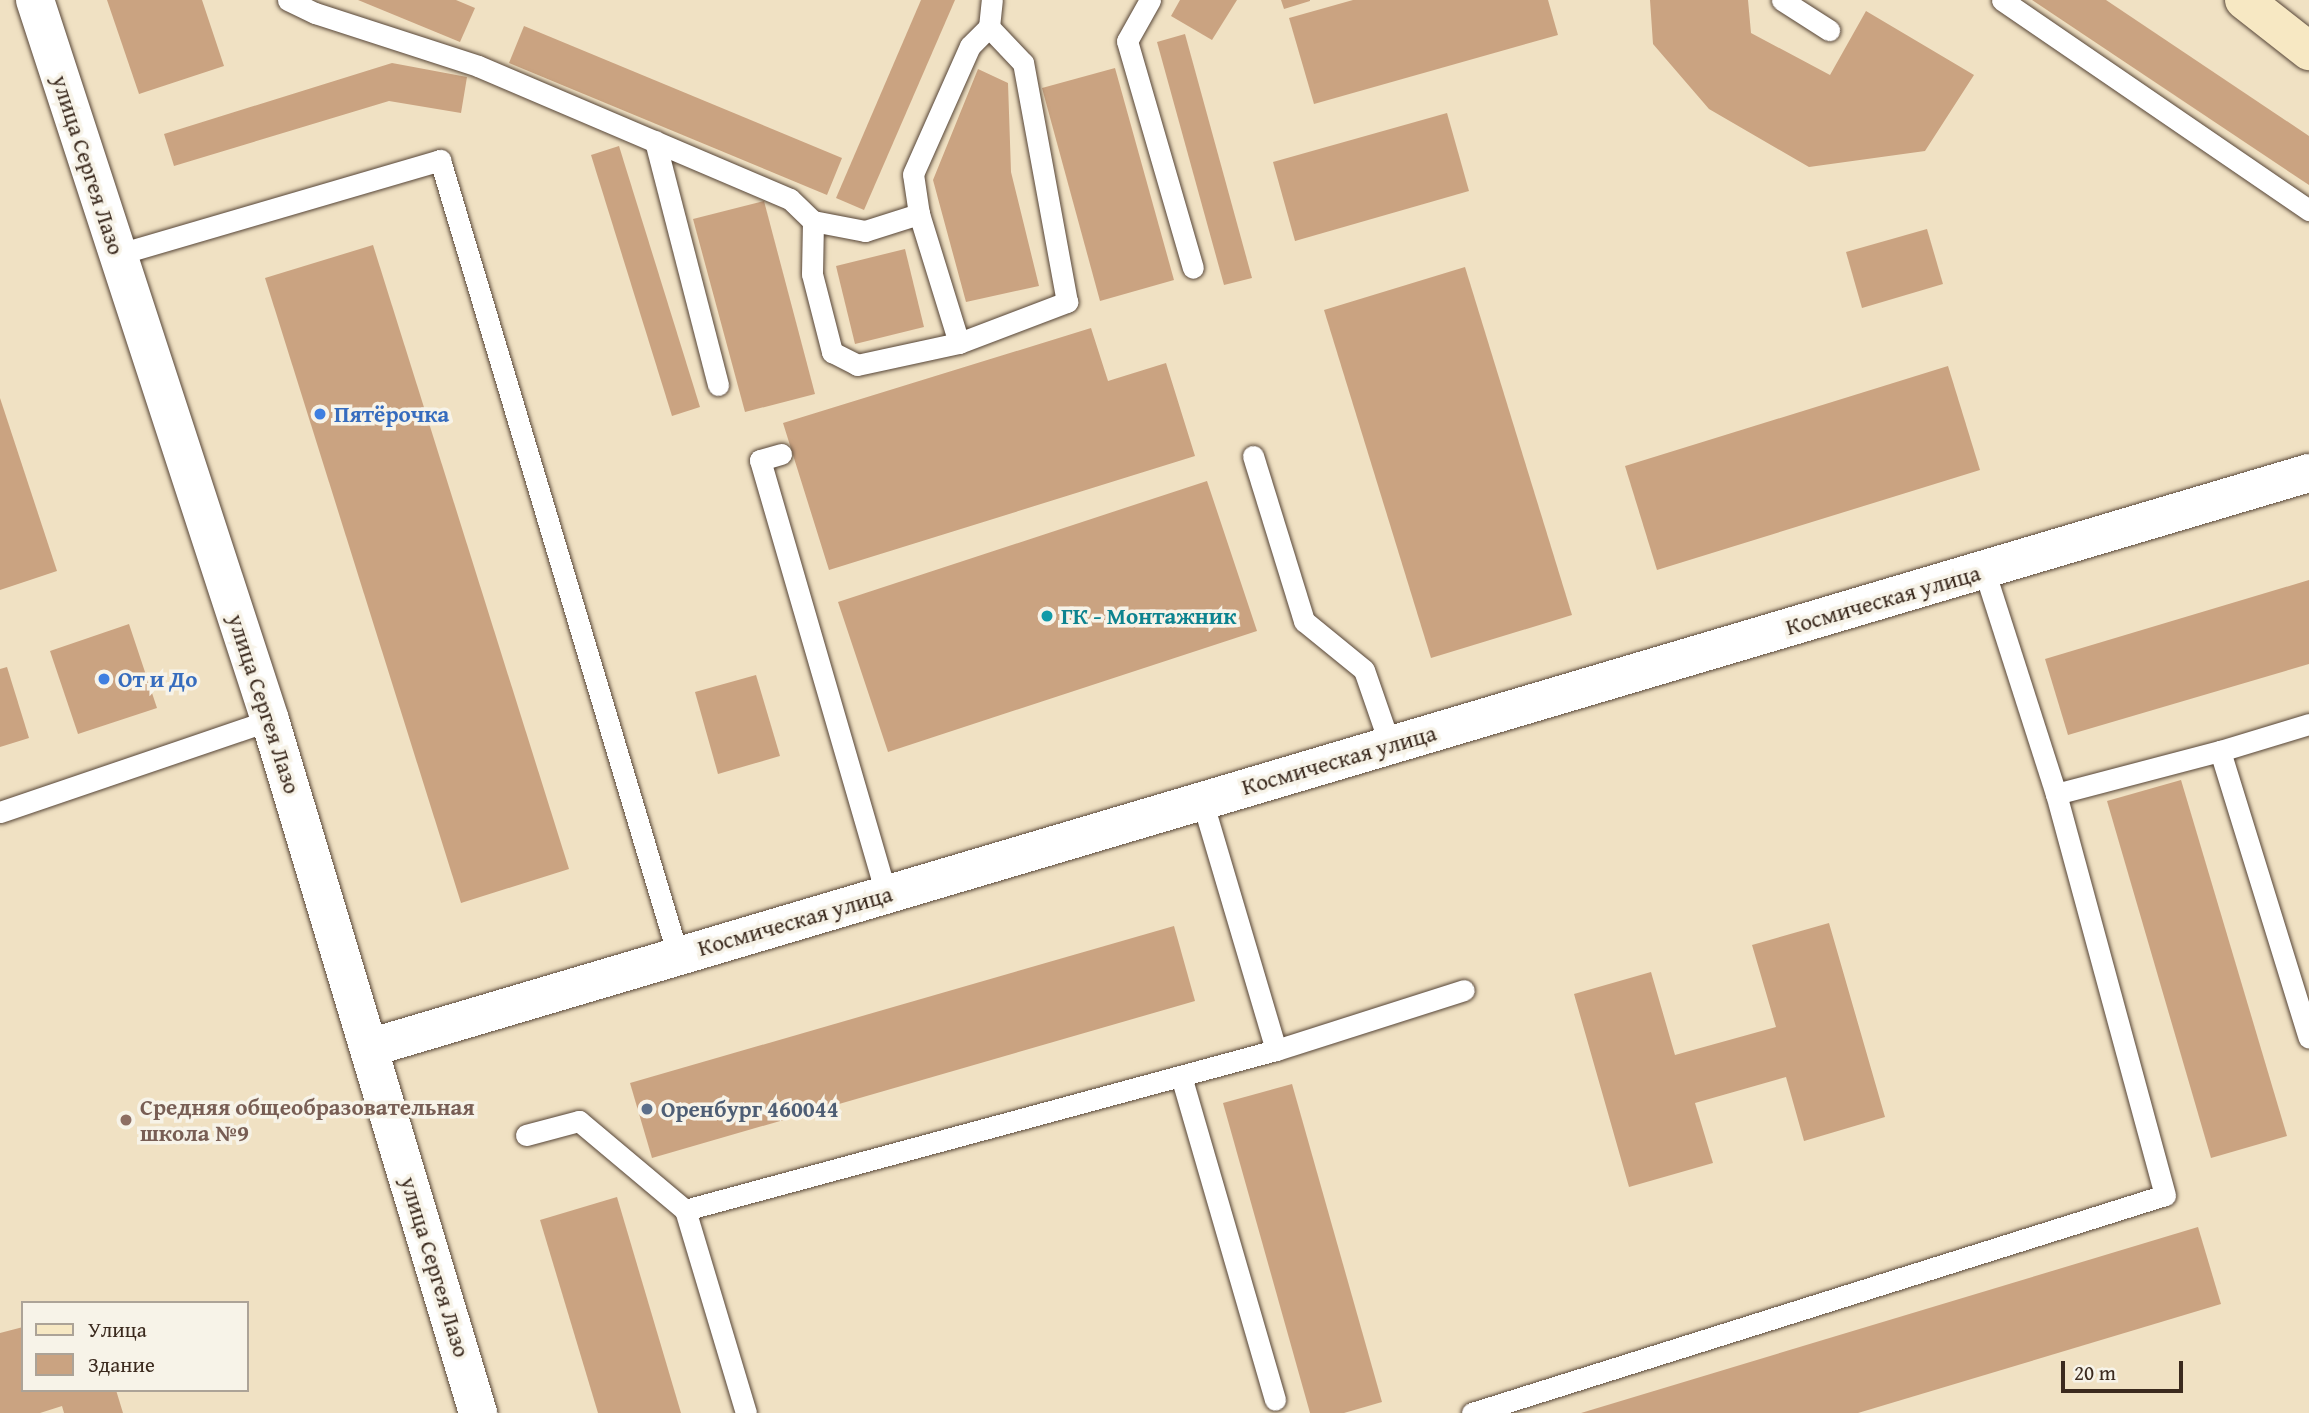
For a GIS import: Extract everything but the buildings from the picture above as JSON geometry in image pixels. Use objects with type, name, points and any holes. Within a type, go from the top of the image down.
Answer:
[{"type":"main road","points":[[2244,0],[2309,51]]},
{"type":"street","name":"улица Сергея Лазо","points":[[35,0],[116,255],[270,720],[478,1413]]},
{"type":"street","name":"Космическая улица","points":[[369,1048],[2309,472]]},
{"type":"lane","points":[[288,0],[315,13],[478,66],[790,199],[813,221],[865,231],[919,214]]},
{"type":"lane","points":[[959,343],[919,214],[913,174],[970,46],[989,27],[992,0]]},
{"type":"lane","points":[[1150,0],[1127,41],[1193,268]]},
{"type":"lane","points":[[1782,0],[1829,30]]},
{"type":"lane","points":[[2002,0],[2309,210]]},
{"type":"lane","points":[[813,221],[812,274],[832,352],[857,365],[959,343],[1067,302],[1023,63],[989,27]]},
{"type":"lane","points":[[654,141],[718,385]]},
{"type":"lane","points":[[116,255],[440,160],[678,956]]},
{"type":"lane","points":[[781,454],[760,460],[886,894]]},
{"type":"lane","points":[[1253,456],[1304,621],[1364,670],[1390,745]]},
{"type":"lane","points":[[1472,1413],[2165,1195],[2056,794],[1984,570]]},
{"type":"lane","points":[[0,812],[270,720]]},
{"type":"lane","points":[[2056,794],[2220,751],[2309,724]]},
{"type":"lane","points":[[2220,751],[2309,1038]]},
{"type":"lane","points":[[1202,800],[1276,1050]]},
{"type":"lane","points":[[685,1210],[1276,1050],[1464,990]]},
{"type":"lane","points":[[1181,1076],[1275,1400]]},
{"type":"lane","points":[[526,1135],[579,1121],[685,1210],[746,1413]]},
{"type":"place","name":"Пятёрочка","points":[[320,414]]},
{"type":"place","name":"ГК - Монтажник","points":[[1047,616]]},
{"type":"place","name":"От и До","points":[[104,679]]},
{"type":"place","name":"Оренбург 460044","points":[[647,1109]]},
{"type":"place","name":"Средняя общеобразовательная школа №9","points":[[126,1120]]}]
